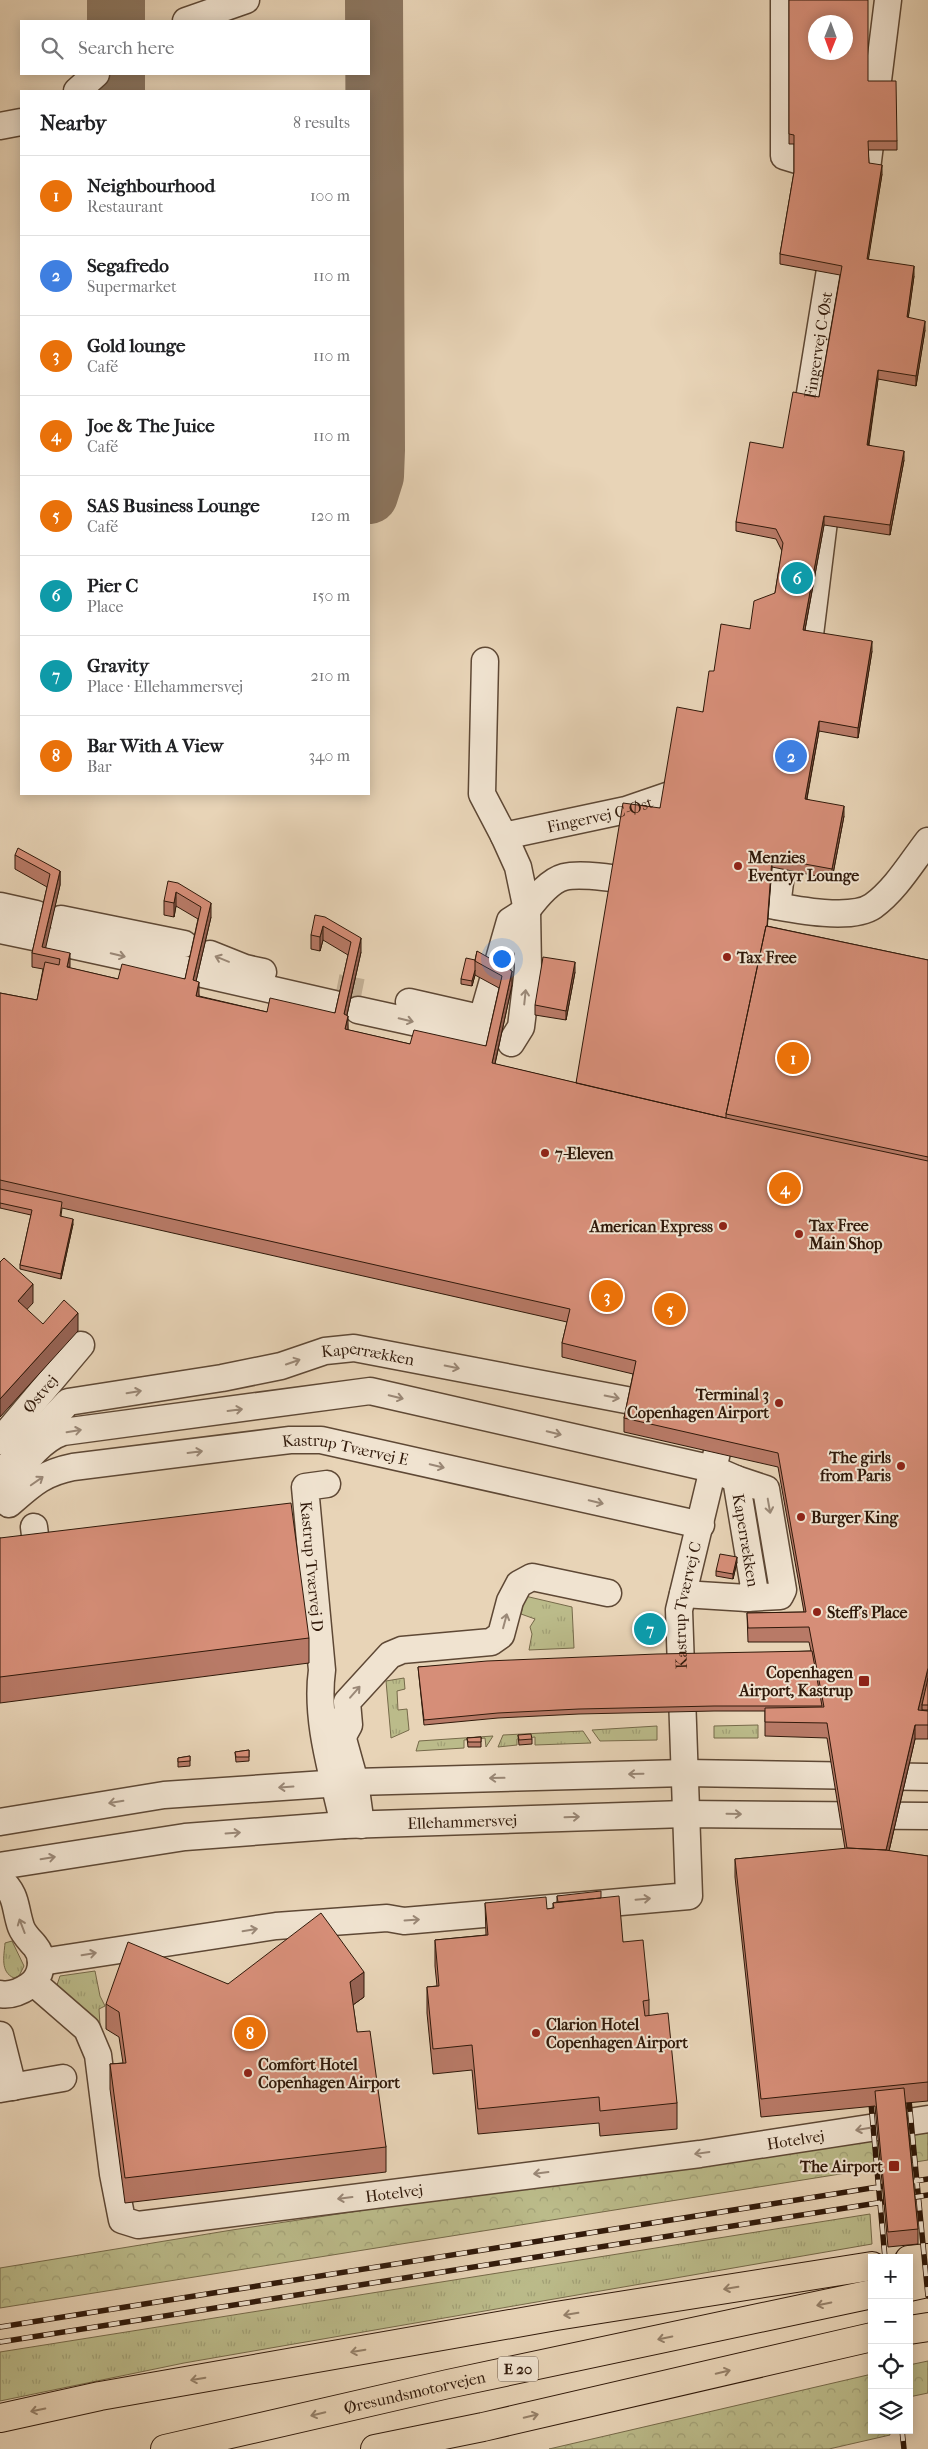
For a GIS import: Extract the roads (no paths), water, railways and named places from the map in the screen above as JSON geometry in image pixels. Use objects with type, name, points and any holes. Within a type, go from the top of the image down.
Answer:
[{"type":"highway","points":[[913,2260],[928,2258]]},
{"type":"highway","points":[[0,2418],[100,2396],[556,2316],[868,2267]]},
{"type":"highway","points":[[913,2286],[928,2283]]},
{"type":"highway","name":"Øresundsmotorvejen","points":[[165,2449],[448,2384],[868,2295]]},
{"type":"highway","points":[[913,2329],[928,2327]]},
{"type":"highway","points":[[375,2449],[483,2427],[868,2338]]},
{"type":"highway","points":[[417,2449],[483,2427]]},
{"type":"street","points":[[189,20],[246,0]]},
{"type":"street","name":"Fingervej C-Øst","points":[[784,0],[784,156],[838,172],[851,222],[800,455]]},
{"type":"street","points":[[851,222],[888,0]]},
{"type":"street","points":[[78,90],[95,75]]},
{"type":"street","points":[[0,126],[20,122]]},
{"type":"street","points":[[804,689],[830,473]]},
{"type":"street","points":[[485,661],[482,794],[518,867],[527,910],[528,969],[522,1027],[512,1043]]},
{"type":"street","name":"Fingervej C-Øst","points":[[504,836],[626,810],[695,786],[716,765]]},
{"type":"street","points":[[777,906],[789,807]]},
{"type":"street","points":[[740,899],[838,915],[872,907],[894,886],[928,841]]},
{"type":"street","points":[[0,906],[46,928],[89,937],[200,966],[245,968],[348,998],[483,1028],[510,921],[527,910],[540,893],[564,877],[608,877],[664,886]]},
{"type":"street","points":[[0,930],[46,928]]},
{"type":"street","points":[[89,937],[184,944]]},
{"type":"street","points":[[81,975],[89,937]]},
{"type":"street","name":"Østvej","points":[[0,1441],[81,1345]]},
{"type":"street","name":"Kaperrækken","points":[[0,1474],[68,1402],[222,1378],[281,1366],[325,1351],[354,1348],[725,1418],[722,1469],[754,1587],[747,1598],[683,1594]]},
{"type":"street","name":"Kaperrækken","points":[[0,1495],[42,1444],[52,1436],[63,1432],[370,1391],[722,1469]]},
{"type":"street","name":"Kastrup Tværvej E","points":[[0,1512],[36,1480],[52,1472],[290,1440],[322,1440],[701,1525]]},
{"type":"street","name":"Kastrup Tværvej C","points":[[38,1972],[276,1926],[388,1918],[404,1921],[689,1896],[680,1610],[701,1525],[722,1469]]},
{"type":"street","name":"Kastrup Tværvej D","points":[[327,1484],[305,1487],[322,1670],[343,1736],[345,1783]]},
{"type":"street","points":[[34,1526],[38,1559]]},
{"type":"street","points":[[343,1736],[349,1725],[347,1702],[390,1655],[402,1650],[491,1642],[501,1635],[510,1601],[519,1584],[532,1577],[608,1593]]},
{"type":"street","name":"Kastrup Tværvej D","points":[[322,1670],[320,1685],[326,1752],[345,1783]]},
{"type":"street","points":[[0,1822],[164,1794],[345,1783],[685,1773],[928,1777]]},
{"type":"street","points":[[345,1783],[352,1825]]},
{"type":"street","name":"Ellehammersvej","points":[[0,1866],[185,1837],[352,1825],[685,1814],[928,1816]]},
{"type":"street","points":[[0,1879],[11,1890],[22,1929],[36,1947],[38,1972],[22,1990],[2,2001]]},
{"type":"street","name":"Hotelvej","points":[[38,1972],[87,2029],[98,2054],[109,2176],[122,2220],[138,2224],[700,2154],[928,2119]]},
{"type":"street","points":[[0,2034],[7,2088],[62,2078]]},
{"type":"tunnel","points":[[337,987],[362,992]]},
{"type":"railway","points":[[908,2090],[928,2296]]},
{"type":"railway","points":[[870,2092],[885,2254]]},
{"type":"railway","points":[[0,2327],[928,2179]]},
{"type":"railway","points":[[0,2342],[928,2195]]},
{"type":"railway","points":[[902,2434],[904,2449]]},
{"type":"place","name":"Pier C","points":[[797,578]]},
{"type":"place","name":"Segafredo","points":[[791,756]]},
{"type":"place","name":"Menzies Eventyr Lounge","points":[[738,866]]},
{"type":"place","name":"Tax Free","points":[[727,957]]},
{"type":"place","name":"Neighbourhood","points":[[793,1058]]},
{"type":"place","name":"7-Eleven","points":[[545,1153]]},
{"type":"place","name":"Joe & The Juice","points":[[785,1188]]},
{"type":"place","name":"American Express","points":[[723,1226]]},
{"type":"place","name":"Tax Free Main Shop","points":[[799,1234]]},
{"type":"place","name":"Gold lounge","points":[[607,1296]]},
{"type":"place","name":"SAS Business Lounge","points":[[670,1309]]},
{"type":"place","name":"Terminal 3 Copenhagen Airport","points":[[779,1403]]},
{"type":"place","name":"The girls from Paris","points":[[901,1466]]},
{"type":"place","name":"Burger King","points":[[801,1517]]},
{"type":"place","name":"Steff's Place","points":[[817,1612]]},
{"type":"place","name":"Gravity","points":[[650,1629]]},
{"type":"place","name":"Copenhagen Airport, Kastrup","points":[[864,1681]]},
{"type":"place","name":"Bar With A View","points":[[250,2033]]},
{"type":"place","name":"Clarion Hotel Copenhagen Airport","points":[[536,2033]]},
{"type":"place","name":"Comfort Hotel Copenhagen Airport","points":[[248,2073]]},
{"type":"place","name":"The Airport","points":[[894,2166]]}]
